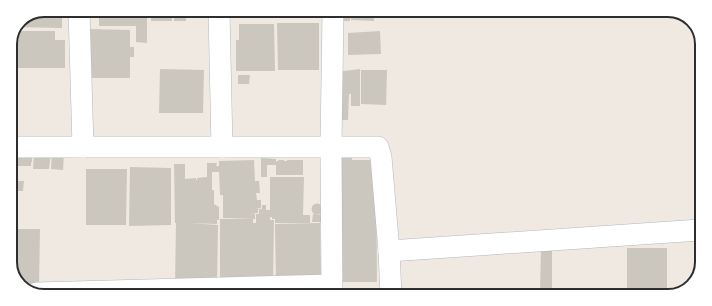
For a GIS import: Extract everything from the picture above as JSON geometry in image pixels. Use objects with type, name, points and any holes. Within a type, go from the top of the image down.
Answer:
[{"type":"street","points":[[79,17],[83,147]]},
{"type":"street","points":[[219,17],[222,147]]},
{"type":"street","points":[[332,289],[331,147],[334,17]]},
{"type":"street","points":[[17,147],[378,147],[381,157],[391,289]]},
{"type":"street","points":[[389,251],[695,230]]},
{"type":"building","points":[[44,17],[62,17],[62,28],[23,27],[34,19]]},
{"type":"building","points":[[99,17],[147,17],[147,43],[136,42],[136,26],[99,26]]},
{"type":"building","points":[[151,17],[172,17],[172,21],[151,21]]},
{"type":"building","points":[[174,17],[186,17],[186,21],[174,21]]},
{"type":"building","points":[[343,17],[350,17],[350,21],[343,21]]},
{"type":"building","points":[[351,17],[374,17],[374,21],[351,20]]},
{"type":"building","points":[[277,23],[319,23],[319,70],[278,70]]},
{"type":"building","points":[[239,24],[274,24],[275,71],[236,71],[236,40],[239,40]]},
{"type":"building","points":[[90,29],[130,30],[130,47],[134,47],[134,57],[130,57],[130,78],[90,78]]},
{"type":"building","points":[[21,31],[55,31],[55,40],[65,40],[65,68],[17,68],[17,42]]},
{"type":"building","points":[[380,31],[381,54],[348,55],[348,33]]},
{"type":"building","points":[[160,69],[204,70],[203,113],[159,113]]},
{"type":"building","points":[[360,69],[360,106],[351,106],[351,94],[349,94],[348,120],[339,120],[336,72]]},
{"type":"building","points":[[361,70],[387,70],[386,105],[361,104]]},
{"type":"building","points":[[238,75],[250,75],[249,84],[238,84]]},
{"type":"building","points":[[17,149],[32,149],[31,166],[17,166]]},
{"type":"building","points":[[34,152],[51,153],[49,169],[33,169]]},
{"type":"building","points":[[52,152],[64,153],[63,170],[51,169]]},
{"type":"building","points":[[337,153],[352,153],[352,160],[376,160],[377,282],[342,282]]},
{"type":"building","points":[[261,158],[276,159],[276,165],[267,165],[267,177],[261,177]]},
{"type":"building","points":[[254,160],[255,181],[259,181],[260,193],[256,193],[257,200],[261,200],[261,208],[256,209],[258,209],[258,213],[251,214],[255,214],[255,219],[223,218],[223,195],[220,195],[219,172],[212,172],[214,204],[219,207],[219,220],[217,220],[217,224],[189,223],[218,225],[217,286],[175,285],[176,223],[174,164],[185,164],[185,179],[196,178],[197,180],[197,178],[207,177],[207,163],[217,163],[216,166],[219,166],[219,161]]},
{"type":"building","points":[[279,160],[303,160],[303,175],[276,175],[276,162]]},
{"type":"building","points":[[130,167],[171,168],[171,225],[129,226]]},
{"type":"building","points":[[86,169],[127,169],[126,225],[86,225]]},
{"type":"building","points":[[270,177],[304,177],[303,215],[310,215],[310,223],[275,223],[275,219],[270,217],[270,220],[274,220],[273,284],[220,283],[220,219],[253,219],[253,223],[256,223],[256,214],[259,214],[259,209],[262,209],[262,205],[266,205],[266,210],[270,210]]},
{"type":"building","points":[[17,181],[24,181],[23,191],[17,191]]},
{"type":"building","points":[[315,204],[319,204],[321,205],[321,213],[315,214],[312,211],[312,207]]},
{"type":"building","points":[[313,214],[322,215],[322,222],[312,222]]},
{"type":"building","points":[[320,223],[321,282],[276,282],[275,224]]},
{"type":"building","points":[[17,229],[40,229],[39,286],[32,286],[26,282],[18,271]]},
{"type":"building","points":[[541,248],[552,248],[552,289],[540,289]]},
{"type":"building","points":[[627,248],[667,248],[667,289],[627,289]]}]
